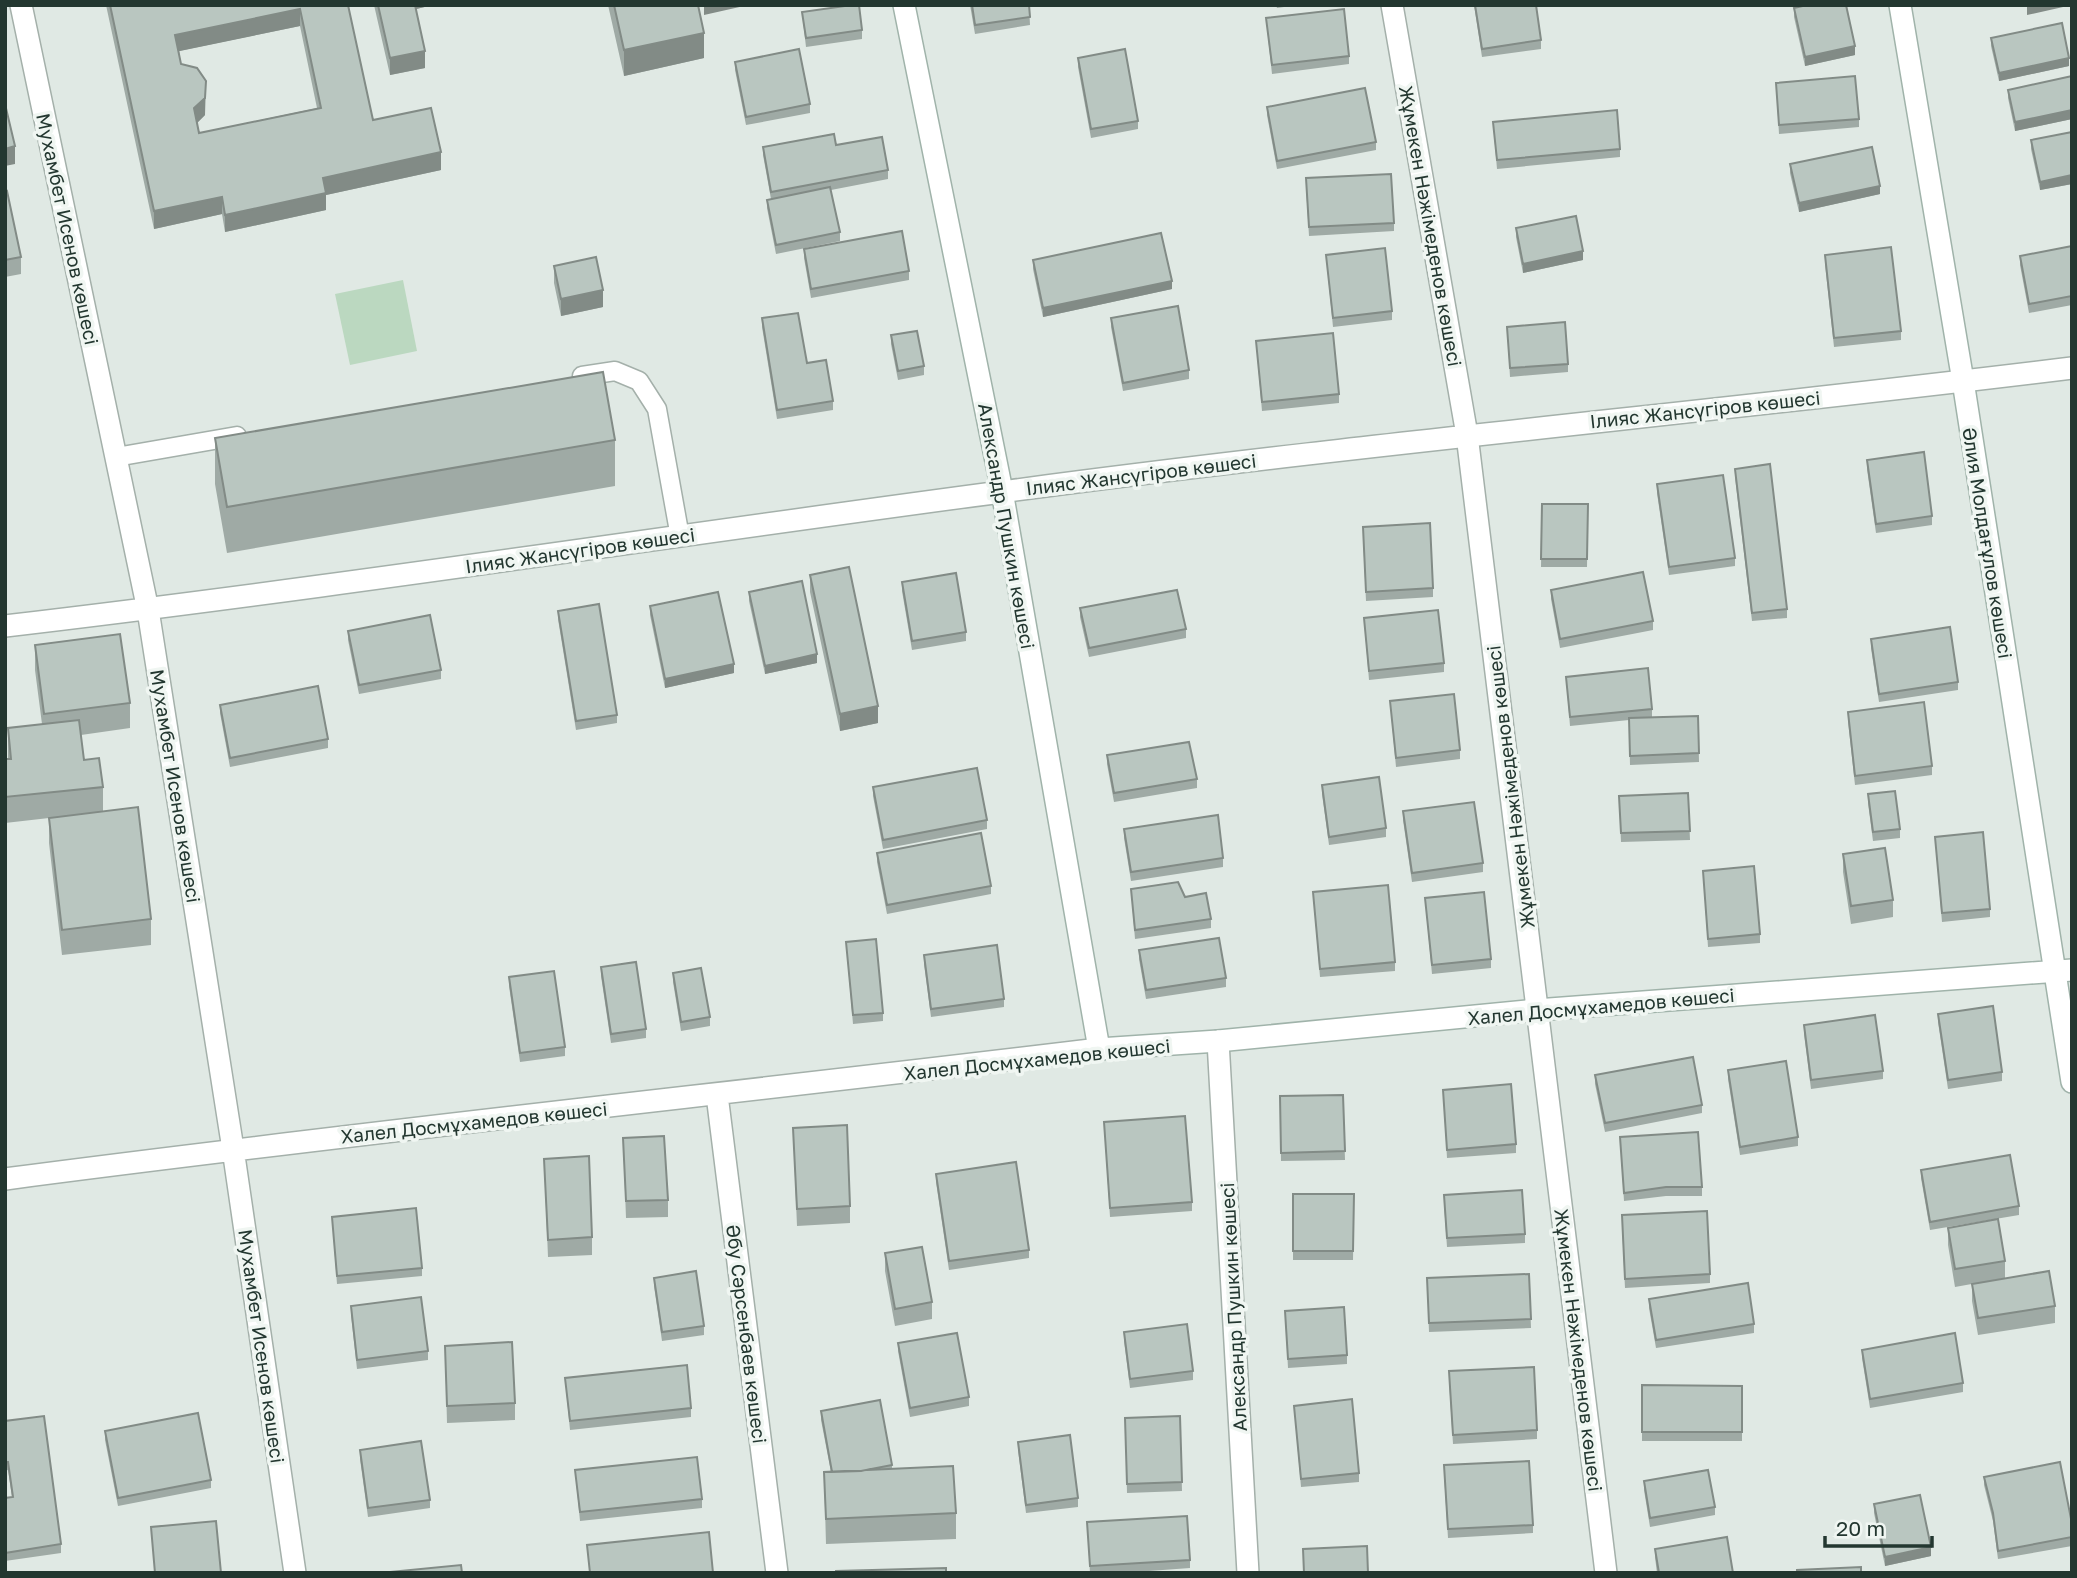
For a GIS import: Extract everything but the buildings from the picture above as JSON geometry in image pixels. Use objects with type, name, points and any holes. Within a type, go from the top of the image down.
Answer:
[{"type":"street","name":"Мухамбет Исенов көшесі","points":[[20,5],[148,610],[233,1149],[295,1573]]},
{"type":"street","name":"Александр Пушкин көшесі","points":[[904,5],[1002,491],[1099,1049]]},
{"type":"street","name":"Жұмекен Нәжімеденов көшесі","points":[[1392,5],[1467,435],[1606,1573]]},
{"type":"street","name":"Әлия Молдағұлов көшесі","points":[[1900,5],[2064,971],[2072,1082]]},
{"type":"street","name":"Ілияс Жансүгіров көшесі","points":[[5,626],[148,610],[1002,491],[1467,435],[2072,368]]},
{"type":"street","name":"Халел Досмұхамедов көшесі","points":[[5,1179],[233,1149],[1099,1049],[1218,1041],[1536,1010],[2064,971]]},
{"type":"street","name":"Александр Пушкин көшесі","points":[[1218,1041],[1248,1573]]},
{"type":"street","name":"Әбу Сәрсенбаев көшесі","points":[[717,1095],[777,1573]]},
{"type":"lane","points":[[561,380],[615,370],[639,381],[657,409],[680,537]]},
{"type":"lane","points":[[116,457],[251,434]]},
{"type":"green space","points":[[403,280],[417,351],[350,365],[335,294]]}]
